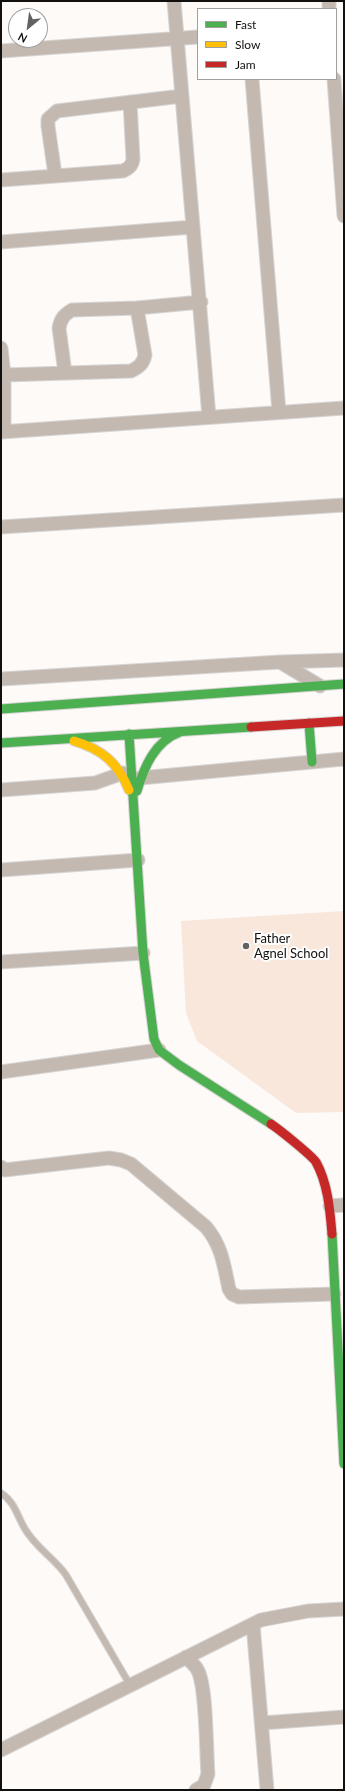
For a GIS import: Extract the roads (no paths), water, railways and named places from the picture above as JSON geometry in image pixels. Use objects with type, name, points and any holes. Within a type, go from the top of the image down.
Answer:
[{"type":"street","points":[[174,1],[193,227],[201,302],[209,417]]},
{"type":"street","points":[[1,51],[197,36]]},
{"type":"street","points":[[252,80],[278,412]]},
{"type":"street","points":[[334,80],[344,216]]},
{"type":"street","points":[[55,175],[48,119],[57,111],[182,96]]},
{"type":"street","points":[[1,180],[123,171],[128,169],[132,165],[133,159],[130,102]]},
{"type":"street","points":[[1,242],[193,227]]},
{"type":"street","points":[[65,373],[60,328],[60,321],[64,314],[72,310],[137,308],[201,302]]},
{"type":"street","points":[[4,375],[131,371],[143,362],[144,355],[137,308]]},
{"type":"street","points":[[1,348],[4,375],[2,432],[344,408]]},
{"type":"street","points":[[1,527],[344,505]]},
{"type":"street","points":[[1,678],[280,662],[344,660]]},
{"type":"street","points":[[280,662],[320,686]]},
{"type":"street","points":[[1,709],[344,684]]},
{"type":"street","points":[[1,743],[344,721]]},
{"type":"street","points":[[309,723],[312,762]]},
{"type":"street","points":[[134,802],[140,778],[147,762],[159,746],[175,733],[191,730]]},
{"type":"street","points":[[129,734],[143,953],[154,1039],[159,1050],[179,1065],[274,1126],[315,1161],[322,1177],[330,1206],[334,1294],[340,1308],[344,1464]]},
{"type":"street","points":[[65,738],[87,744],[99,750],[112,760],[123,774],[134,802]]},
{"type":"street","points":[[140,778],[344,759]]},
{"type":"street","points":[[1,790],[95,783],[123,774]]},
{"type":"street","points":[[1,870],[138,860]]},
{"type":"street","points":[[1,962],[143,953]]},
{"type":"street","points":[[1,1072],[159,1050]]},
{"type":"street","points":[[1,1167],[5,1170],[109,1158],[126,1162],[137,1168],[206,1227],[220,1247],[229,1290],[232,1294],[239,1296],[334,1294]]},
{"type":"street","points":[[330,1206],[344,1205]]},
{"type":"street","points":[[1,1750],[261,1620],[308,1611],[344,1609]]},
{"type":"street","points":[[253,1624],[267,1790]]},
{"type":"street","points":[[186,1657],[197,1668],[201,1678],[203,1699],[208,1774],[204,1785],[196,1790]]},
{"type":"street","points":[[262,1723],[344,1717]]},
{"type":"lane","points":[[1,1493],[14,1506],[25,1529],[37,1546],[60,1566],[130,1685]]},
{"type":"place","name":"Father Agnel School","points":[[246,946]]}]
